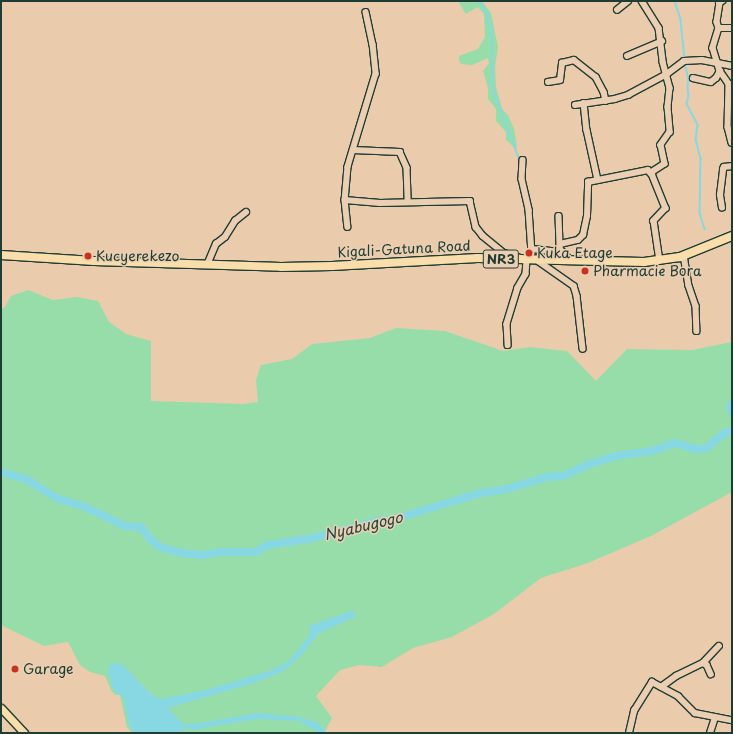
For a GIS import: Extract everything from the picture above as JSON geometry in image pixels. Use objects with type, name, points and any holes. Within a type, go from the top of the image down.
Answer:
[{"type":"highway","name":"Kigali-Gatuna Road","points":[[1,255],[94,261],[265,266],[332,266],[439,259],[644,262],[684,255],[732,236]]},
{"type":"highway","name":"Kigali-Gatuna Road","points":[[1,259],[101,266],[176,268],[265,266]]},
{"type":"main road","points":[[1,708],[24,733]]},
{"type":"street","points":[[617,10],[628,1]]},
{"type":"street","points":[[642,1],[659,28],[662,41],[663,62],[670,88],[668,107],[670,132],[661,145],[665,164],[651,173]]},
{"type":"street","points":[[723,1],[720,3],[717,22],[719,28],[713,48],[720,71],[729,84],[729,135],[732,143]]},
{"type":"street","points":[[348,227],[345,200],[346,179],[353,150],[376,74],[372,40],[366,12]]},
{"type":"street","points":[[719,28],[732,28]]},
{"type":"street","points":[[627,56],[662,41]]},
{"type":"street","points":[[548,82],[560,80],[562,63],[574,60],[596,77],[604,92],[606,101]]},
{"type":"street","points":[[574,105],[606,101],[628,96],[667,74],[684,61],[702,60],[732,66]]},
{"type":"street","points":[[693,78],[713,82],[720,71]]},
{"type":"street","points":[[584,104],[587,130],[598,180]]},
{"type":"street","points":[[353,150],[400,152],[407,168],[408,202]]},
{"type":"street","points":[[523,160],[522,179],[529,210],[532,249],[563,252]]},
{"type":"street","points":[[722,208],[720,195],[723,169],[724,167],[732,166]]},
{"type":"street","points":[[560,244],[581,238],[587,216],[588,182],[648,170],[651,173],[666,208],[654,221],[660,260]]},
{"type":"street","points":[[345,200],[380,203],[470,201],[476,227],[482,236],[504,253],[527,260],[526,274],[518,288],[507,324],[508,345]]},
{"type":"street","points":[[207,265],[216,244],[225,237],[235,221],[246,212]]},
{"type":"street","points":[[559,216],[560,244],[563,252],[571,261]]},
{"type":"street","points":[[684,255],[689,286],[696,306],[697,331]]},
{"type":"street","points":[[537,260],[574,286],[577,296],[583,349]]},
{"type":"street","points":[[661,687],[676,676],[703,664],[718,646]]},
{"type":"street","points":[[703,664],[707,665],[711,674]]},
{"type":"street","points":[[629,733],[634,711],[650,684],[654,682],[678,696],[695,713],[732,720]]},
{"type":"street","points":[[710,733],[715,718]]},
{"type":"green space","points":[[458,1],[482,1],[491,13],[498,47],[495,67],[496,87],[502,109],[508,115],[514,129],[517,146],[516,149],[506,140],[506,132],[496,121],[496,109],[488,99],[488,88],[483,71],[489,63],[488,58],[472,65],[461,64],[459,60],[459,56],[478,49],[485,37],[484,14],[478,7],[466,14]]},
{"type":"green space","points":[[28,290],[53,300],[77,297],[98,301],[109,322],[126,334],[151,341],[151,401],[243,404],[258,402],[256,380],[261,365],[292,359],[312,344],[370,338],[396,328],[445,331],[503,351],[529,347],[567,351],[596,381],[627,349],[692,350],[732,342],[732,492],[651,536],[588,563],[541,578],[494,614],[452,637],[413,648],[382,667],[359,665],[340,670],[316,696],[332,718],[324,733],[132,733],[127,727],[120,695],[115,695],[111,690],[105,676],[90,672],[80,665],[68,642],[44,646],[1,625],[1,308],[4,308],[11,296]]},
{"type":"water","points":[[354,610],[355,617],[318,634],[301,656],[282,672],[251,684],[168,708],[183,724],[200,723],[257,713],[299,717],[318,723],[326,731],[320,733],[299,721],[259,719],[196,730],[183,728],[182,733],[136,733],[130,728],[124,698],[114,691],[108,671],[109,665],[116,663],[123,665],[151,694],[160,699],[206,690],[269,671],[286,663],[311,633],[309,626]]},
{"type":"waterway","points":[[480,1],[486,11],[492,32],[493,88],[519,158]]},
{"type":"waterway","points":[[675,1],[681,20],[685,60]]},
{"type":"waterway","points":[[685,63],[689,79],[689,96],[687,104],[698,125],[696,139],[701,159],[700,213],[705,229]]},
{"type":"waterway","name":"Nyabugogo","points":[[732,403],[730,408],[732,412]]},
{"type":"waterway","name":"Nyabugogo","points":[[1,472],[26,479],[56,498],[85,507],[125,526],[141,527],[151,540],[160,547],[181,553],[203,555],[223,552],[256,552],[268,545],[313,538],[377,521],[395,519],[477,494],[511,488],[546,477],[563,476],[590,464],[616,456],[653,451],[675,443],[696,449],[705,449],[725,433],[732,430]]},
{"type":"place","name":"Kuka Etage","points":[[529,253]]},
{"type":"place","name":"Kucyerekezo","points":[[88,256]]},
{"type":"place","name":"Pharmacie Bora","points":[[585,271]]},
{"type":"place","name":"Garage","points":[[15,669]]}]
